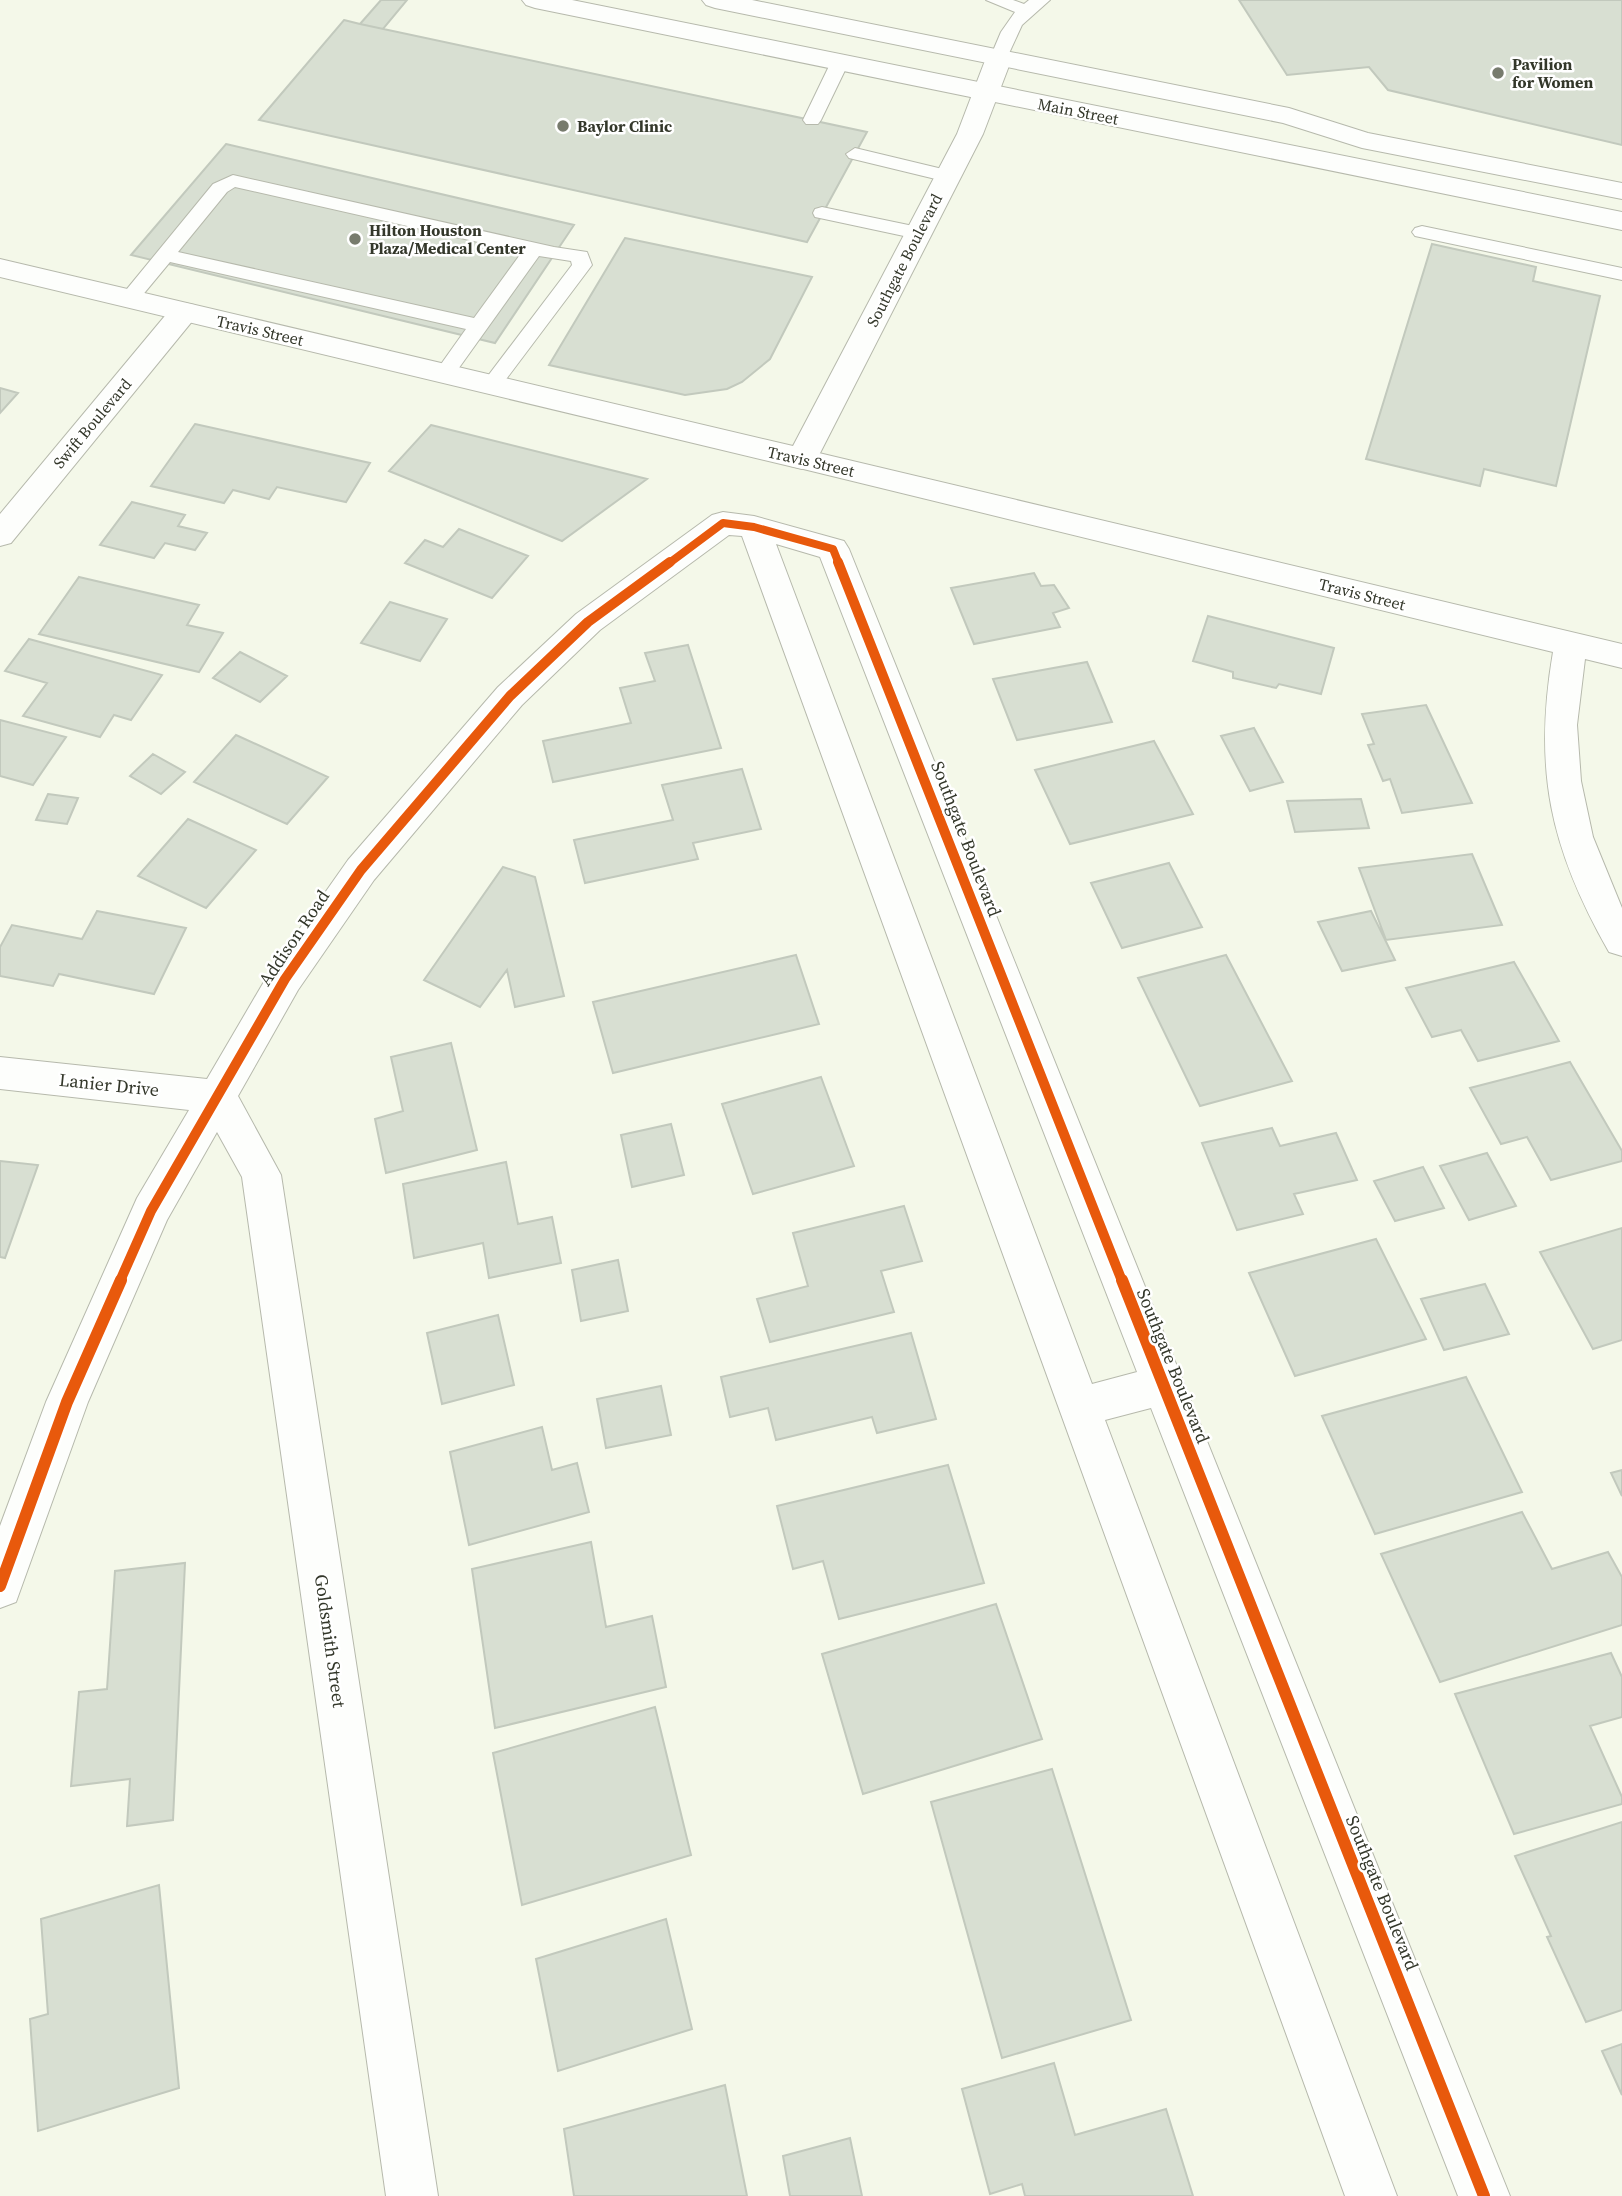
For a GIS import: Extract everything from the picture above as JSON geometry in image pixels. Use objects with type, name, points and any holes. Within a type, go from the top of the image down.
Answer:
[{"type":"street","name":"Main Street","points":[[535,0],[1622,222]]},
{"type":"street","points":[[715,0],[1289,116],[1362,140],[1622,191]]},
{"type":"street","name":"Southgate Boulevard","points":[[802,459],[970,134],[999,58]]},
{"type":"street","points":[[1362,140],[1622,169]]},
{"type":"street","points":[[1359,168],[1432,200],[1622,242]]},
{"type":"street","name":"Travis Street","points":[[0,268],[1622,656]]},
{"type":"street","name":"Swift Boulevard","points":[[0,535],[184,312]]},
{"type":"street","name":"Addison Road","points":[[0,1586],[67,1402],[150,1211],[285,979],[361,870],[510,696],[588,622],[723,523],[754,527],[833,549]]},
{"type":"street","points":[[754,527],[1371,2196]]},
{"type":"street","name":"Southgate Boulevard","points":[[833,549],[1484,2196]]},
{"type":"street","points":[[1571,644],[1560,723],[1563,780],[1570,826],[1589,875],[1622,941]]},
{"type":"street","name":"Lanier Drive","points":[[0,1073],[218,1097]]},
{"type":"street","name":"Goldsmith Street","points":[[218,1097],[261,1174],[412,2196]]},
{"type":"street","name":"Southgate Boulevard","points":[[1079,1407],[1162,1385]]},
{"type":"lane","points":[[995,0],[1024,9]]},
{"type":"lane","points":[[999,58],[1008,33],[1024,9],[1041,0]]},
{"type":"lane","points":[[812,120],[840,62]]},
{"type":"lane","points":[[855,154],[948,176]]},
{"type":"lane","points":[[129,299],[220,188],[233,181],[580,256],[582,265],[491,385]]},
{"type":"lane","points":[[822,214],[918,233]]},
{"type":"lane","points":[[1422,232],[1622,274]]},
{"type":"lane","points":[[444,374],[535,248]]},
{"type":"lane","points":[[166,256],[479,325]]},
{"type":"building","points":[[381,0],[407,0],[383,29],[360,24]]},
{"type":"building","name":"Pavilion for Women","points":[[1239,0],[1622,0],[1622,145],[1388,90],[1369,67],[1287,75]]},
{"type":"building","name":"Baylor Clinic","points":[[344,20],[867,132],[807,242],[259,120]]},
{"type":"building","name":"Hilton Houston Plaza/Medical Center","points":[[226,144],[574,225],[495,343],[131,255]]},
{"type":"building","points":[[625,238],[812,277],[770,359],[742,382],[727,389],[685,395],[549,365]]},
{"type":"building","points":[[1432,244],[1536,267],[1533,281],[1600,296],[1556,486],[1484,469],[1480,486],[1366,459]]},
{"type":"building","points":[[0,388],[18,393],[0,413]]},
{"type":"building","points":[[195,424],[370,463],[346,502],[277,487],[269,499],[233,490],[224,503],[151,486]]},
{"type":"building","points":[[431,425],[647,479],[562,541],[389,471]]},
{"type":"building","points":[[132,502],[185,515],[178,526],[207,533],[195,550],[165,543],[154,558],[100,545]]},
{"type":"building","points":[[459,529],[528,556],[492,598],[405,563],[425,540],[443,547]]},
{"type":"building","points":[[1034,573],[1041,586],[1054,585],[1069,608],[1053,613],[1060,627],[974,644],[951,588]]},
{"type":"building","points":[[79,577],[199,605],[187,625],[223,633],[199,672],[39,634]]},
{"type":"building","points":[[390,602],[447,619],[420,661],[361,643]]},
{"type":"building","points":[[1208,616],[1334,648],[1321,694],[1279,684],[1276,688],[1233,678],[1233,672],[1193,661]]},
{"type":"building","points":[[29,639],[162,675],[131,720],[114,715],[100,737],[23,716],[47,683],[5,671]]},
{"type":"building","points":[[688,645],[721,748],[553,782],[543,741],[631,723],[620,688],[655,681],[645,653]]},
{"type":"building","points":[[240,652],[287,676],[260,702],[213,678]]},
{"type":"building","points":[[1087,662],[1112,722],[1017,740],[993,679]]},
{"type":"building","points":[[1426,705],[1472,803],[1402,813],[1390,779],[1383,781],[1368,745],[1374,744],[1362,714]]},
{"type":"building","points":[[0,720],[66,737],[33,785],[0,776]]},
{"type":"building","points":[[1254,728],[1283,782],[1250,791],[1221,736]]},
{"type":"building","points":[[236,735],[328,777],[287,824],[194,782]]},
{"type":"building","points":[[1154,741],[1193,814],[1070,844],[1035,770]]},
{"type":"building","points":[[153,754],[185,772],[161,794],[130,776]]},
{"type":"building","points":[[742,769],[761,829],[693,843],[698,859],[585,883],[574,840],[673,820],[662,785]]},
{"type":"building","points":[[48,794],[78,798],[67,824],[36,820]]},
{"type":"building","points":[[1361,799],[1369,828],[1295,832],[1287,801]]},
{"type":"building","points":[[188,819],[256,850],[206,908],[138,876]]},
{"type":"building","points":[[1472,854],[1502,925],[1386,940],[1359,868]]},
{"type":"building","points":[[1169,863],[1202,927],[1122,948],[1091,883]]},
{"type":"building","points":[[503,867],[535,877],[564,996],[515,1007],[507,970],[480,1007],[424,980]]},
{"type":"building","points":[[97,911],[186,928],[154,994],[59,974],[53,986],[0,976],[0,947],[12,925],[82,939]]},
{"type":"building","points":[[1371,911],[1395,960],[1342,971],[1318,922]]},
{"type":"building","points":[[796,955],[819,1024],[613,1073],[593,1002]]},
{"type":"building","points":[[1226,955],[1292,1081],[1200,1106],[1138,978]]},
{"type":"building","points":[[1514,962],[1559,1041],[1478,1061],[1461,1030],[1432,1037],[1406,988]]},
{"type":"building","points":[[451,1043],[477,1150],[386,1173],[375,1119],[403,1111],[391,1057]]},
{"type":"building","points":[[1570,1062],[1622,1151],[1622,1161],[1551,1180],[1527,1137],[1501,1144],[1470,1088]]},
{"type":"building","points":[[821,1077],[854,1166],[753,1194],[722,1104]]},
{"type":"building","points":[[671,1124],[684,1175],[632,1187],[621,1135]]},
{"type":"building","points":[[1272,1128],[1280,1146],[1336,1133],[1357,1180],[1294,1194],[1303,1214],[1237,1230],[1202,1143]]},
{"type":"building","points":[[1487,1153],[1516,1206],[1469,1220],[1440,1166]]},
{"type":"building","points":[[0,1161],[38,1165],[5,1258],[0,1257]]},
{"type":"building","points":[[506,1162],[518,1224],[552,1217],[561,1263],[489,1278],[483,1243],[414,1258],[403,1184]]},
{"type":"building","points":[[1423,1167],[1444,1208],[1395,1221],[1374,1181]]},
{"type":"building","points":[[904,1206],[922,1261],[881,1271],[894,1312],[770,1342],[757,1299],[808,1286],[793,1233]]},
{"type":"building","points":[[1622,1228],[1622,1340],[1593,1349],[1540,1252]]},
{"type":"building","points":[[1376,1239],[1426,1339],[1295,1376],[1249,1273]]},
{"type":"building","points":[[618,1260],[628,1311],[581,1321],[572,1270]]},
{"type":"building","points":[[1485,1284],[1509,1334],[1444,1350],[1421,1299]]},
{"type":"building","points":[[498,1315],[514,1385],[442,1404],[427,1333]]},
{"type":"building","points":[[911,1333],[936,1419],[877,1433],[872,1417],[776,1440],[768,1408],[730,1417],[721,1377]]},
{"type":"building","points":[[1466,1377],[1522,1492],[1375,1534],[1322,1416]]},
{"type":"building","points":[[661,1386],[671,1435],[606,1448],[597,1399]]},
{"type":"building","points":[[542,1427],[552,1470],[577,1463],[589,1512],[469,1545],[450,1452]]},
{"type":"building","points":[[948,1465],[984,1583],[839,1619],[823,1561],[793,1569],[777,1506]]},
{"type":"building","points":[[1622,1470],[1622,1496],[1611,1473]]},
{"type":"building","points":[[1522,1512],[1552,1569],[1608,1552],[1622,1577],[1622,1625],[1440,1682],[1381,1554]]},
{"type":"building","points":[[591,1542],[606,1627],[652,1616],[666,1687],[495,1728],[472,1569]]},
{"type":"building","points":[[185,1563],[173,1820],[127,1826],[130,1779],[71,1786],[79,1692],[107,1689],[115,1571]]},
{"type":"building","points":[[996,1604],[1042,1739],[863,1794],[822,1654]]},
{"type":"building","points":[[1611,1653],[1622,1677],[1622,1717],[1590,1726],[1622,1797],[1622,1804],[1514,1834],[1455,1694]]},
{"type":"building","points":[[655,1707],[691,1855],[522,1905],[493,1753]]},
{"type":"building","points":[[1052,1769],[1131,2020],[1002,2058],[931,1802]]},
{"type":"building","points":[[1622,1822],[1622,2010],[1586,2022],[1547,1937],[1551,1936],[1515,1856]]},
{"type":"building","points":[[159,1885],[179,2088],[38,2131],[30,2019],[48,2014],[41,1919]]},
{"type":"building","points":[[666,1919],[692,2029],[558,2071],[536,1959]]},
{"type":"building","points":[[1622,2044],[1622,2095],[1602,2051]]},
{"type":"building","points":[[1054,2063],[1075,2135],[1166,2109],[1193,2196],[1025,2196],[1022,2184],[990,2194],[962,2089]]},
{"type":"building","points":[[725,2085],[747,2196],[574,2196],[564,2129]]},
{"type":"building","points":[[850,2138],[862,2196],[790,2196],[783,2156]]},
{"type":"cycle path","points":[[0,1586],[67,1402],[151,1211],[285,979],[361,870],[510,696],[588,622],[723,523],[754,527],[833,549],[1484,2196]]},
{"type":"place","name":"Pavilion for Women","points":[[1498,73]]},
{"type":"place","name":"Baylor Clinic","points":[[563,126]]},
{"type":"place","name":"Hilton Houston Plaza/Medical Center","points":[[355,239]]}]
